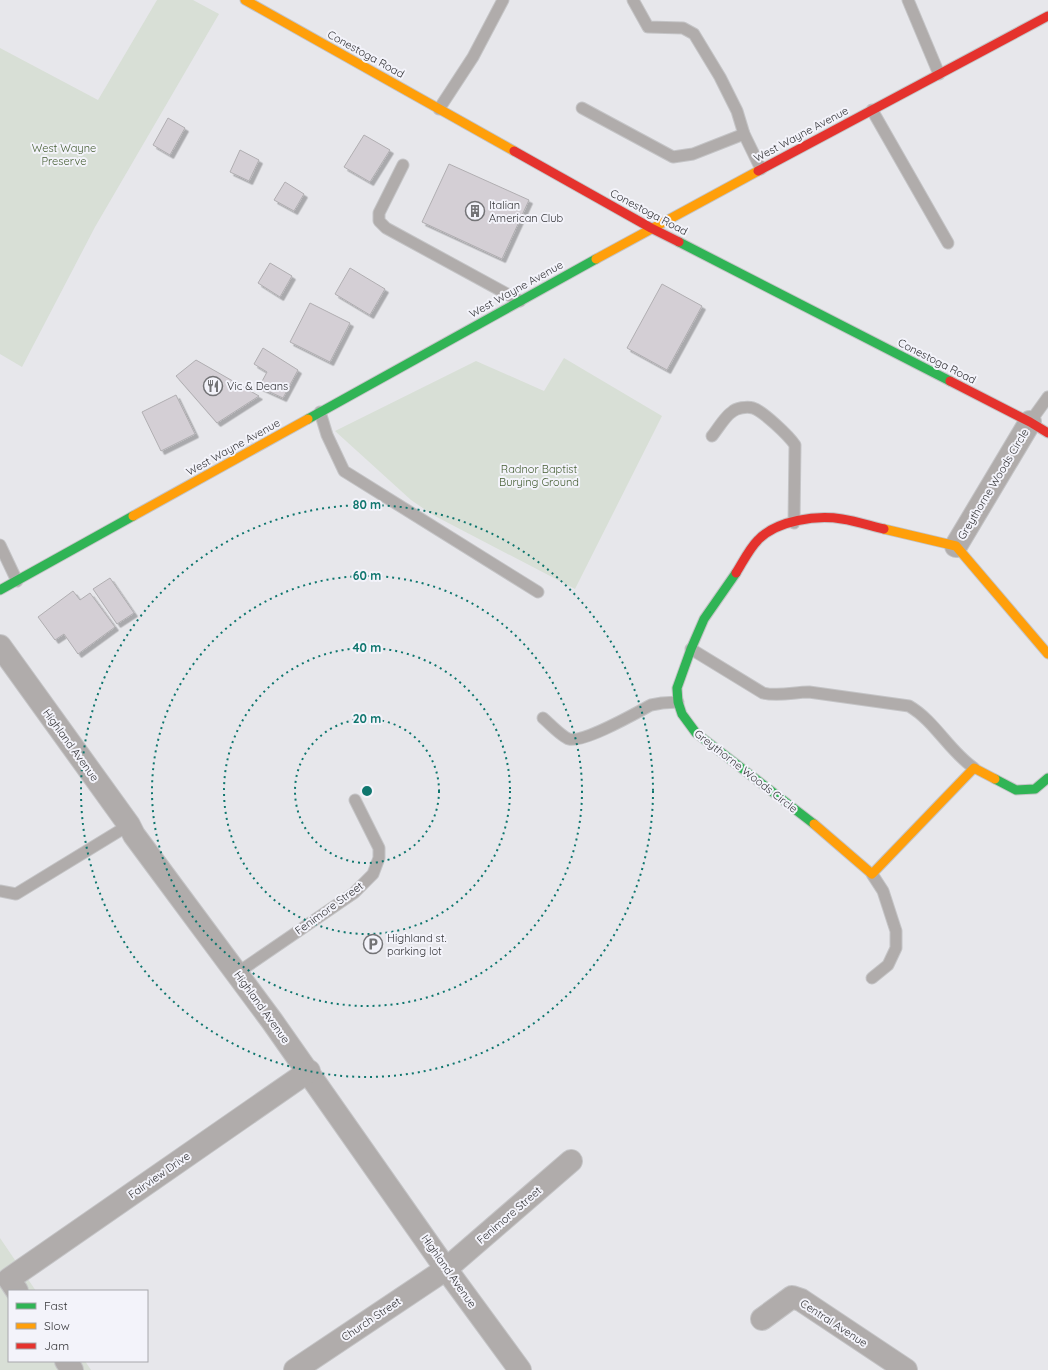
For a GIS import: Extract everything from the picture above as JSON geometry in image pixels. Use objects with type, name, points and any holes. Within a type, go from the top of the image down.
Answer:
[{"type":"street","name":"Conestoga Road","points":[[245,0],[651,228],[1039,428]]},
{"type":"street","name":"West Wayne Avenue","points":[[0,590],[651,228],[1048,17]]},
{"type":"street","name":"Greythorne Woods Circle","points":[[956,546],[1039,428]]},
{"type":"street","name":"Greythorne Woods Circle","points":[[872,874],[816,826],[696,733],[682,714],[678,702],[677,688],[704,619],[758,540],[769,531],[786,524],[812,518],[843,519],[956,546],[1048,654]]},
{"type":"street","name":"Highland Avenue","points":[[0,646],[134,835],[309,1071],[446,1269],[520,1370]]},
{"type":"street","points":[[872,874],[974,768],[1016,790],[1035,789],[1048,778]]},
{"type":"street","name":"Fairview Drive","points":[[13,1285],[309,1071]]},
{"type":"street","name":"Fenimore Street","points":[[446,1269],[571,1161]]},
{"type":"street","name":"Church Street","points":[[295,1370],[446,1269]]},
{"type":"street","name":"Central Avenue","points":[[762,1319],[792,1297],[801,1300],[906,1370]]},
{"type":"lane","points":[[439,109],[473,57],[503,0]]},
{"type":"lane","points":[[633,0],[648,27],[683,28],[694,34],[720,77],[737,111],[744,134],[761,170]]},
{"type":"lane","points":[[908,0],[939,74]]},
{"type":"lane","points":[[582,108],[673,157],[693,154],[744,134]]},
{"type":"lane","points":[[872,110],[948,243]]},
{"type":"lane","points":[[403,165],[379,213],[379,221],[386,228],[520,301]]},
{"type":"lane","points":[[1039,428],[1048,397]]},
{"type":"lane","points":[[712,436],[732,412],[742,408],[753,408],[764,415],[790,438],[795,445],[794,522]]},
{"type":"lane","points":[[320,412],[327,436],[344,471],[538,592]]},
{"type":"lane","points":[[0,545],[17,581]]},
{"type":"lane","points":[[691,649],[763,694],[772,696],[809,692],[909,706],[922,715],[963,761],[974,768]]},
{"type":"lane","points":[[543,718],[568,739],[575,740],[587,736],[651,705],[678,702]]},
{"type":"lane","name":"Fenimore Street","points":[[237,973],[354,893],[373,874],[379,858],[379,848],[355,800]]},
{"type":"lane","points":[[0,892],[16,894],[129,826]]},
{"type":"lane","points":[[872,874],[883,891],[896,931],[896,948],[888,965],[872,978]]},
{"type":"green space","name":"West Wayne Preserve","points":[[157,0],[193,0],[219,14],[95,227],[22,367],[0,354],[0,48],[98,100]]},
{"type":"green space","name":"Radnor Baptist Burying Ground","points":[[564,358],[662,416],[575,589],[433,515],[411,500],[335,431],[476,361],[544,391]]},
{"type":"green space","points":[[0,1238],[35,1290],[8,1290],[8,1362],[86,1362],[91,1370],[0,1370]]},
{"type":"building","points":[[168,118],[185,128],[170,155],[153,145]]},
{"type":"building","points":[[364,135],[390,150],[370,182],[344,167]]},
{"type":"building","points":[[240,150],[259,160],[249,181],[230,172]]},
{"type":"building","name":"Italian American Club","points":[[449,164],[529,200],[502,259],[422,222]]},
{"type":"building","points":[[285,182],[304,194],[294,211],[274,200]]},
{"type":"building","points":[[270,263],[292,276],[280,297],[258,283]]},
{"type":"building","points":[[350,268],[385,289],[370,315],[335,294]]},
{"type":"building","points":[[662,284],[702,306],[667,370],[627,348]]},
{"type":"building","points":[[310,303],[350,323],[330,362],[290,342]]},
{"type":"building","points":[[263,348],[298,370],[283,398],[259,387],[267,372],[254,364]]},
{"type":"building","name":"Vic & Deans","points":[[196,360],[259,396],[217,423],[176,376]]},
{"type":"building","points":[[176,395],[195,434],[161,451],[142,412]]},
{"type":"building","points":[[110,578],[134,613],[117,624],[93,589]]},
{"type":"building","points":[[73,591],[80,600],[90,593],[115,627],[78,654],[64,634],[55,640],[38,617]]},
{"type":"traffic: fast","points":[[679,242],[950,381]]},
{"type":"traffic: fast","points":[[308,419],[596,259]]},
{"type":"traffic: fast","points":[[0,590],[133,516]]},
{"type":"traffic: fast","points":[[736,573],[704,619],[677,688],[678,702],[682,714],[696,733],[814,824]]},
{"type":"traffic: fast","points":[[995,779],[1016,790],[1035,789],[1048,778]]},
{"type":"traffic: slow","points":[[245,0],[514,151]]},
{"type":"traffic: slow","points":[[596,259],[758,171]]},
{"type":"traffic: slow","points":[[133,516],[308,419]]},
{"type":"traffic: slow","points":[[884,529],[956,546],[1048,654]]},
{"type":"traffic: slow","points":[[814,824],[872,874],[974,768],[995,779]]},
{"type":"traffic: jam","points":[[758,171],[1048,16]]},
{"type":"traffic: jam","points":[[514,151],[651,228],[679,242]]},
{"type":"traffic: jam","points":[[950,381],[1030,422],[1048,433]]},
{"type":"traffic: jam","points":[[736,573],[749,551],[766,533],[798,520],[821,518],[842,519],[884,529]]},
{"type":"place","name":"Italian American Club","points":[[475,211]]},
{"type":"place","name":"Vic & Deans","points":[[213,386]]},
{"type":"place","name":"Highland st. parking lot","points":[[373,944]]}]
